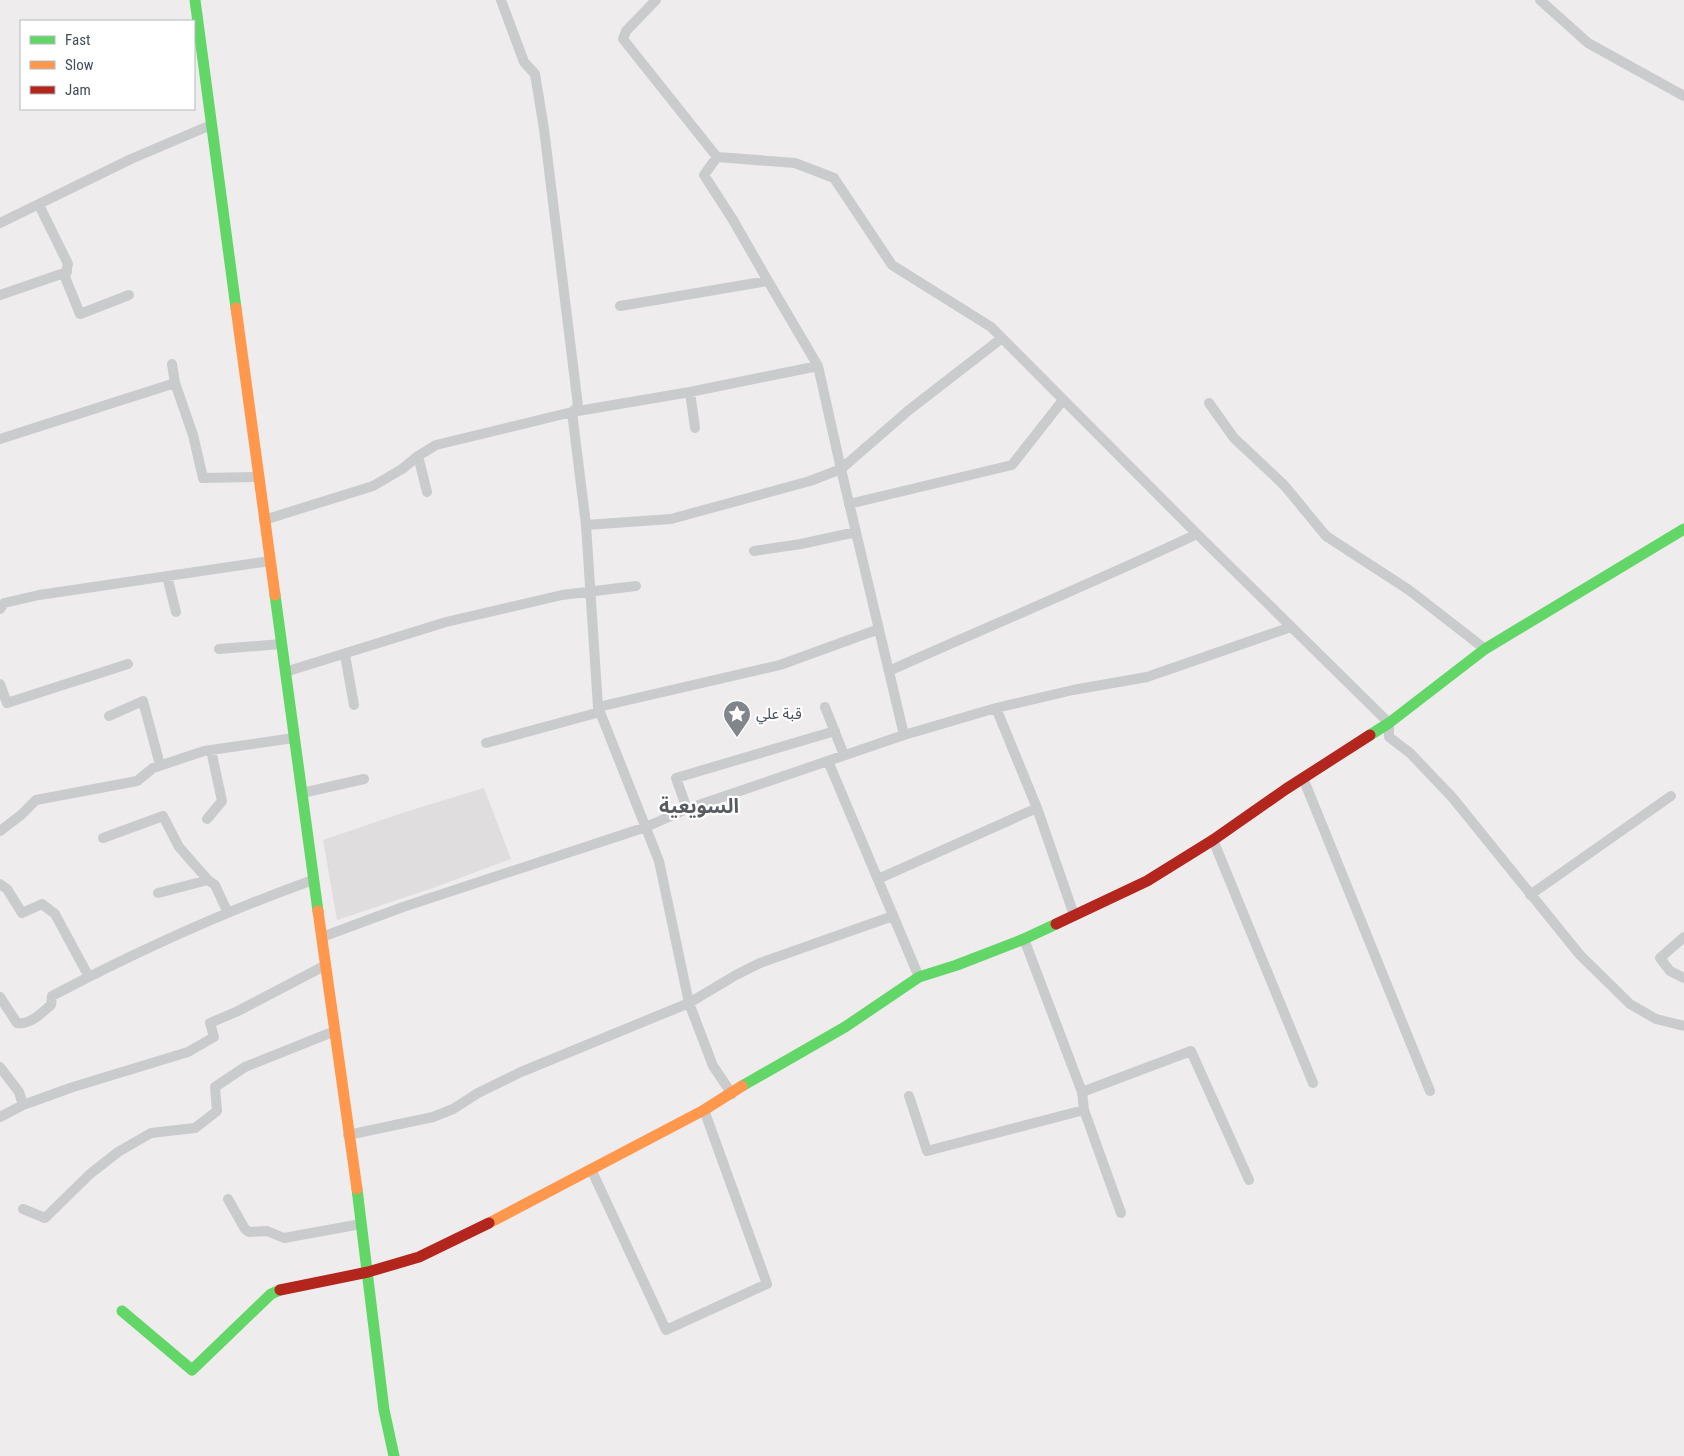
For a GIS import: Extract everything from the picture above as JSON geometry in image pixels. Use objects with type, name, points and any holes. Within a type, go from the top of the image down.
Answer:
[{"type":"main road","points":[[195,0],[264,520],[368,1272],[382,1396],[394,1456]]},
{"type":"main road","points":[[122,1311],[192,1370],[271,1294],[368,1272],[419,1257],[476,1230],[704,1110],[772,1068],[846,1027],[919,977],[957,965],[1024,938],[1147,881],[1213,840],[1389,722],[1485,649],[1684,529]]},
{"type":"street","points":[[501,0],[524,62],[535,74],[544,129],[578,406],[572,412]]},
{"type":"street","points":[[656,0],[626,31],[623,39],[718,157],[795,163],[834,178],[892,266],[991,328],[1002,338],[1197,534],[1389,722],[1390,737],[1410,752],[1452,797],[1580,955],[1630,1004],[1656,1019],[1684,1026]]},
{"type":"street","points":[[1540,0],[1588,43],[1684,96]]},
{"type":"street","points":[[0,223],[131,159],[212,125]]},
{"type":"street","points":[[718,157],[704,175],[734,220],[818,366],[904,734]]},
{"type":"street","points":[[39,204],[68,264],[65,277],[80,314],[129,295]]},
{"type":"street","points":[[0,294],[67,272]]},
{"type":"street","points":[[620,306],[768,281]]},
{"type":"street","points":[[586,525],[671,519],[810,481],[841,469],[909,410],[1002,338]]},
{"type":"street","points":[[172,364],[175,383],[193,435],[203,478],[259,477]]},
{"type":"street","points":[[264,520],[373,486],[402,469],[436,445],[572,412],[690,392],[818,366]]},
{"type":"street","points":[[0,440],[175,383]]},
{"type":"street","points":[[690,392],[695,428]]},
{"type":"street","points":[[849,504],[1012,464],[1063,400]]},
{"type":"street","points":[[1209,404],[1234,438],[1284,485],[1326,536],[1409,590],[1485,649]]},
{"type":"street","points":[[572,412],[586,525],[599,709],[659,861],[689,1003],[713,1066],[732,1094]]},
{"type":"street","points":[[418,456],[427,492]]},
{"type":"street","points":[[754,551],[801,544],[856,532]]},
{"type":"street","points":[[889,671],[1091,583],[1197,534]]},
{"type":"street","points":[[0,609],[4,602],[270,561]]},
{"type":"street","points":[[168,576],[176,612]]},
{"type":"street","points":[[285,672],[345,655],[446,622],[562,595],[636,586]]},
{"type":"street","points":[[322,937],[412,904],[646,826],[687,809],[904,734],[996,708],[1073,690],[1147,677],[1291,627]]},
{"type":"street","points":[[486,743],[599,709],[780,665],[879,629]]},
{"type":"street","points":[[219,649],[281,644]]},
{"type":"street","points":[[345,655],[354,705]]},
{"type":"street","points":[[0,684],[7,703],[128,664]]},
{"type":"street","points":[[109,716],[143,701],[160,765]]},
{"type":"street","points":[[825,707],[844,755]]},
{"type":"street","points":[[996,708],[1037,808],[1074,915]]},
{"type":"street","points":[[687,809],[676,778],[835,731]]},
{"type":"street","points":[[0,831],[21,815],[36,800],[137,781],[153,768],[160,765],[211,750],[294,738]]},
{"type":"street","points":[[207,819],[222,800],[211,750]]},
{"type":"street","points":[[828,761],[919,977]]},
{"type":"street","points":[[1303,778],[1430,1090]]},
{"type":"street","points":[[302,794],[364,779]]},
{"type":"street","points":[[1530,894],[1671,796]]},
{"type":"street","points":[[878,879],[1037,808]]},
{"type":"street","points":[[103,838],[163,816],[179,847],[208,880],[215,885],[228,913]]},
{"type":"street","points":[[1213,840],[1313,1084]]},
{"type":"street","points":[[158,893],[208,880]]},
{"type":"street","points":[[0,997],[17,1022],[23,1024],[29,1022],[51,1005],[52,996],[89,977],[195,927],[263,898],[313,880]]},
{"type":"street","points":[[0,884],[7,889],[22,912],[42,904],[55,914],[89,977]]},
{"type":"street","points":[[348,1135],[453,1109],[478,1093],[521,1072],[689,1003],[736,974],[760,962],[893,916]]},
{"type":"street","points":[[1684,937],[1660,958],[1670,970],[1684,978]]},
{"type":"street","points":[[1024,938],[1082,1092],[1084,1110],[1121,1213]]},
{"type":"street","points":[[0,1117],[22,1105],[73,1087],[188,1052],[214,1037],[210,1022],[238,1011],[326,965]]},
{"type":"street","points":[[23,1209],[45,1218],[90,1174],[118,1152],[151,1133],[195,1128],[217,1111],[216,1087],[245,1067],[335,1031]]},
{"type":"street","points":[[1082,1092],[1191,1051],[1249,1180]]},
{"type":"street","points":[[0,1067],[19,1092],[22,1105]]},
{"type":"street","points":[[908,1096],[927,1151],[1084,1110]]},
{"type":"street","points":[[591,1168],[666,1330],[767,1284],[704,1110]]},
{"type":"street","points":[[228,1199],[245,1229],[249,1232],[267,1231],[284,1238],[361,1224]]},
{"type":"shaded area","points":[[484,788],[511,859],[433,888],[337,920],[323,840]]},
{"type":"traffic: fast","points":[[195,0],[236,308]]},
{"type":"traffic: fast","points":[[1370,735],[1389,723],[1485,649],[1684,529]]},
{"type":"traffic: fast","points":[[275,595],[318,911]]},
{"type":"traffic: fast","points":[[742,1086],[845,1027],[919,977],[957,965],[1024,939],[1056,924]]},
{"type":"traffic: fast","points":[[357,1189],[384,1410],[394,1456]]},
{"type":"traffic: fast","points":[[122,1311],[192,1370],[271,1294],[280,1290]]},
{"type":"traffic: slow","points":[[236,308],[275,595]]},
{"type":"traffic: slow","points":[[318,911],[357,1189]]},
{"type":"traffic: slow","points":[[489,1223],[704,1110],[742,1086]]},
{"type":"traffic: jam","points":[[1056,924],[1147,881],[1213,840],[1286,789],[1370,735]]},
{"type":"traffic: jam","points":[[280,1290],[368,1272],[419,1257],[489,1223]]},
{"type":"place","name":"قبة علي","points":[[737,738]]},
{"type":"district","name":"السويعية","points":[[699,806]]}]
